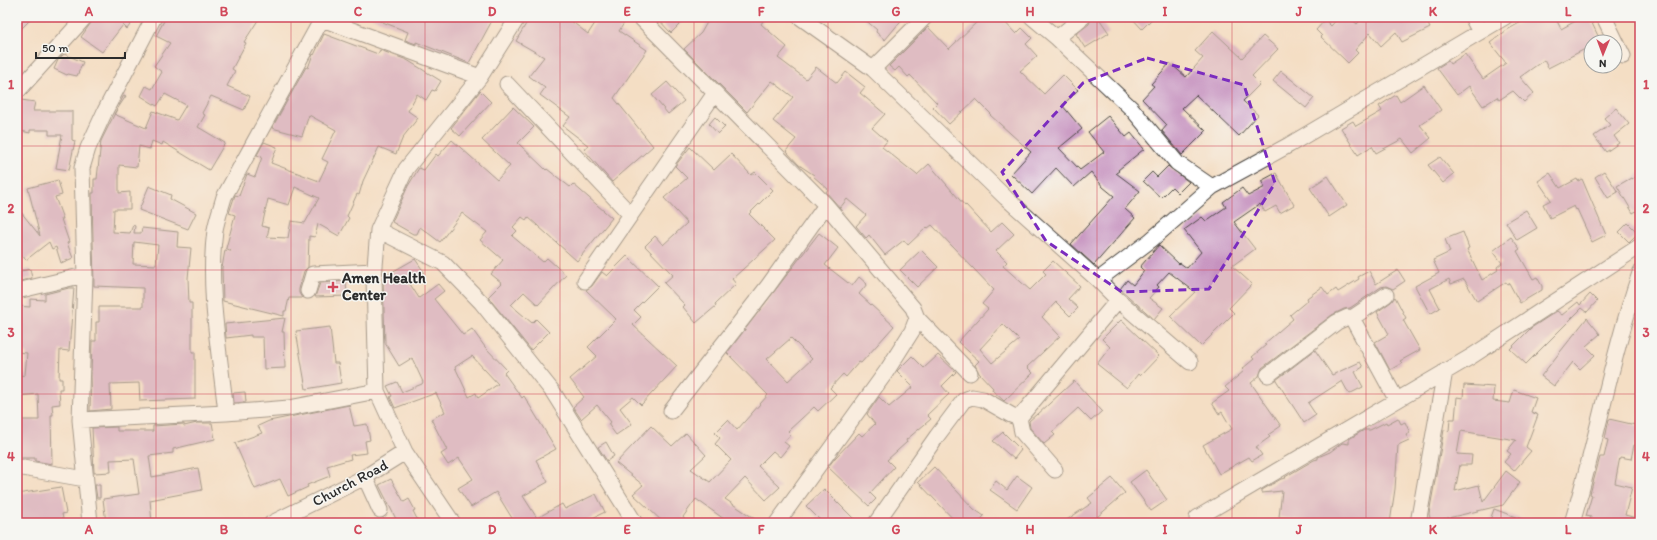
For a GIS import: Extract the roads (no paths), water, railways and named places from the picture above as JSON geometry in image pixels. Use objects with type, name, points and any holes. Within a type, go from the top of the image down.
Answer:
[{"type":"street","points":[[17,92],[85,17]]},
{"type":"street","points":[[90,523],[80,420],[85,276],[82,168],[88,148],[105,111],[154,17]]},
{"type":"street","points":[[453,523],[405,452],[377,391],[374,271],[378,230],[406,169],[480,77],[518,17]]},
{"type":"street","points":[[640,17],[826,205],[913,308],[917,318],[970,373]]},
{"type":"street","points":[[800,17],[873,69],[1006,198],[1098,280],[1118,300],[1190,362]]},
{"type":"street","points":[[873,69],[925,17]]},
{"type":"street","points":[[1032,17],[1057,38],[1132,110],[1177,163],[1212,187]]},
{"type":"street","points":[[1057,38],[1083,17]]},
{"type":"street","points":[[1472,17],[1480,32]]},
{"type":"street","points":[[1098,280],[1151,240],[1212,187],[1289,145],[1505,17]]},
{"type":"street","points":[[1604,17],[1612,34]]},
{"type":"street","points":[[226,413],[214,301],[213,257],[215,229],[224,197],[322,18],[480,77]]},
{"type":"street","points":[[507,84],[630,214]]},
{"type":"street","points":[[585,282],[630,214],[715,93]]},
{"type":"street","points":[[671,411],[768,286],[826,205]]},
{"type":"street","points":[[378,230],[443,263],[481,302],[554,392],[635,523]]},
{"type":"street","points":[[1197,518],[1472,356],[1640,246]]},
{"type":"street","points":[[308,291],[313,274],[374,271]]},
{"type":"street","points":[[1572,523],[1585,480],[1600,415],[1640,273]]},
{"type":"street","points":[[17,291],[85,276]]},
{"type":"street","points":[[1268,375],[1337,322],[1348,317],[1352,318],[1386,295]]},
{"type":"street","points":[[1018,418],[1118,300]]},
{"type":"street","points":[[777,523],[886,372],[912,331],[917,318]]},
{"type":"street","points":[[1352,318],[1396,400]]},
{"type":"street","points":[[1418,523],[1445,371]]},
{"type":"street","points":[[80,420],[226,413],[289,408],[377,391]]},
{"type":"street","points":[[876,523],[964,400],[972,397],[983,399],[1018,418],[1021,424],[1022,432],[1055,470]]},
{"type":"street","name":"Church Road","points":[[272,523],[365,477],[405,452]]},
{"type":"street","points":[[17,467],[85,480]]},
{"type":"street","points":[[365,477],[380,510]]},
{"type":"place","name":"Amen Health Center","points":[[333,287]]}]
